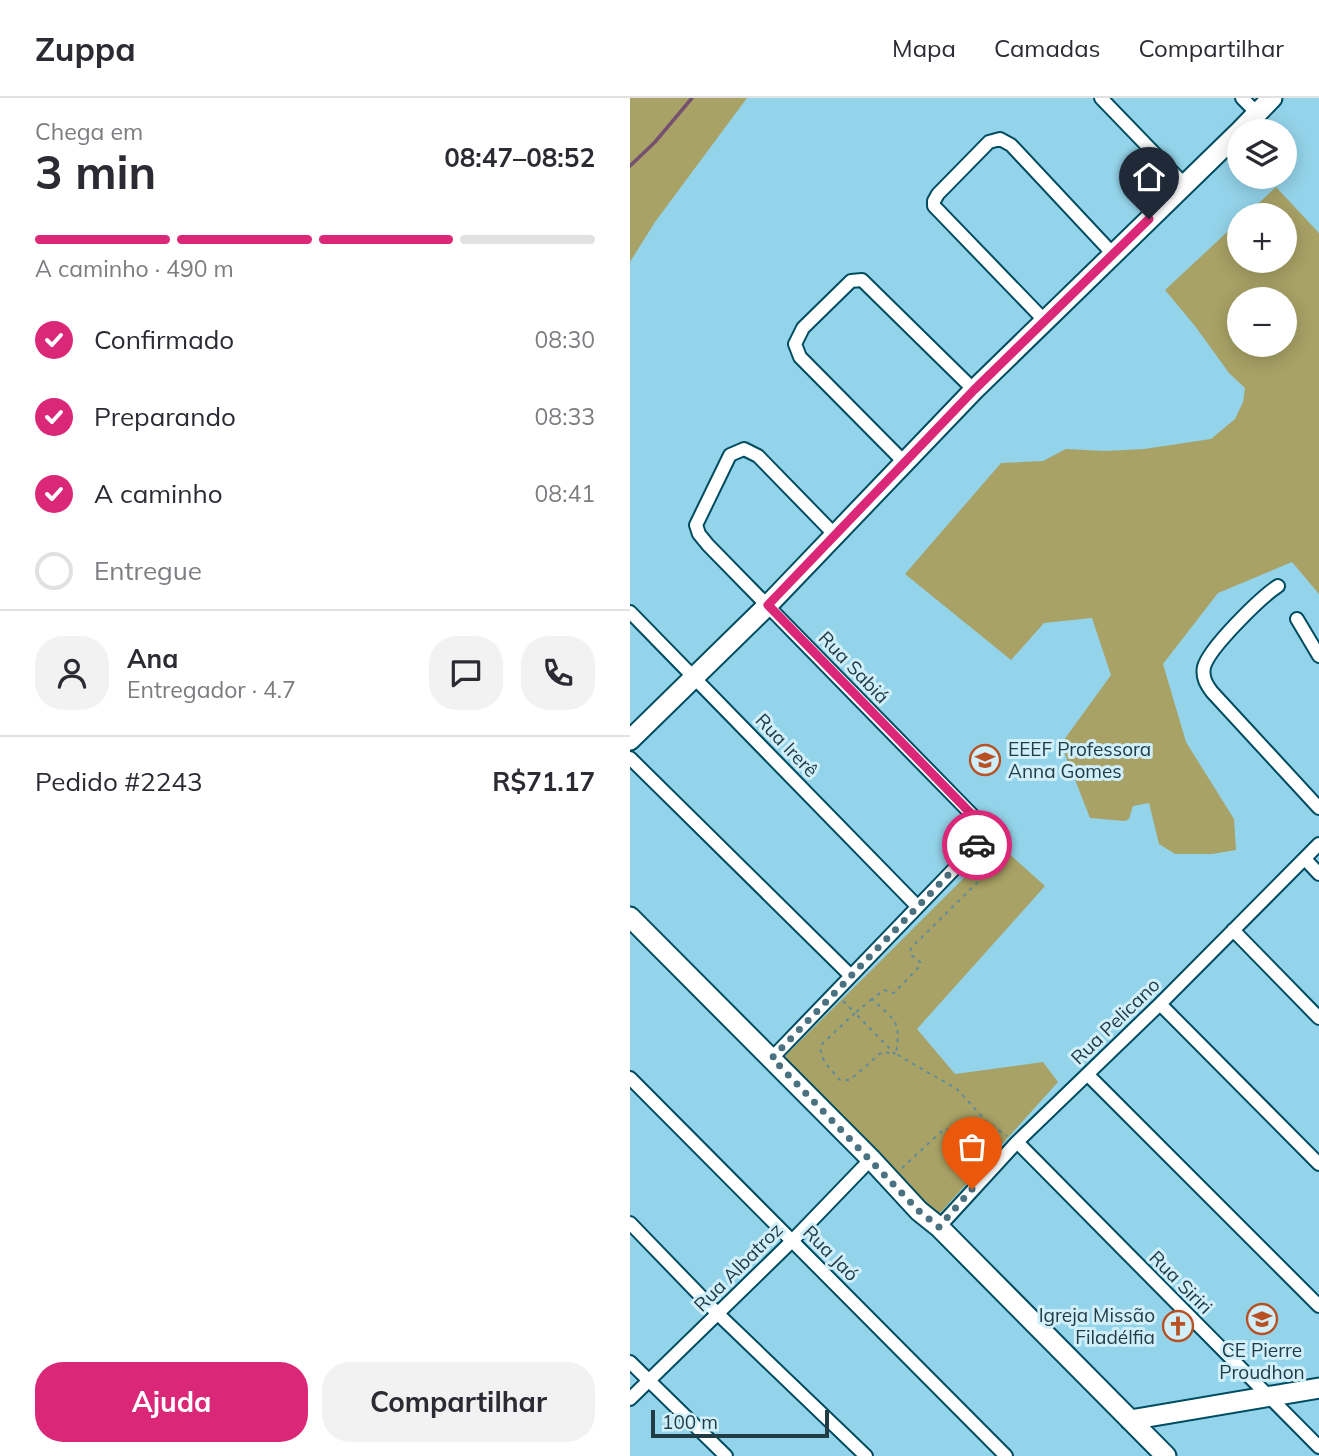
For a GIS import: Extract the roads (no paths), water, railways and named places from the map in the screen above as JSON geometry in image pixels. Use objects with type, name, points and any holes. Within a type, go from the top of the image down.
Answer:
[{"type":"street","points":[[1101,98],[1184,184]]},
{"type":"street","points":[[1242,98],[1258,114]]},
{"type":"street","points":[[1253,119],[1272,98]]},
{"type":"street","points":[[1045,321],[936,209],[934,201],[989,142],[1000,139],[1011,145],[1113,254]]},
{"type":"street","points":[[630,740],[768,605],[974,390],[1227,143]]},
{"type":"street","points":[[905,464],[800,357],[795,344],[803,328],[851,281],[860,279],[974,390]]},
{"type":"street","name":"Rua Sabiá","points":[[835,535],[758,456],[744,449],[730,455],[696,521],[699,534],[984,827],[984,838],[917,906]]},
{"type":"street","points":[[1278,586],[1251,608],[1214,651],[1206,661],[1204,677],[1212,692],[1319,808]]},
{"type":"street","name":"Rua Irerê","points":[[630,612],[917,906]]},
{"type":"street","points":[[1297,618],[1319,656]]},
{"type":"street","points":[[630,758],[850,975]]},
{"type":"street","name":"Rua Pelicano","points":[[939,1227],[1017,1142],[1160,1004],[1319,844]]},
{"type":"street","points":[[1305,859],[1319,874]]},
{"type":"street","points":[[772,1058],[917,906]]},
{"type":"street","points":[[630,917],[772,1058],[919,1211],[939,1227],[1166,1456]]},
{"type":"street","points":[[1233,930],[1319,1018]]},
{"type":"street","points":[[1160,1004],[1319,1164]]},
{"type":"street","points":[[1088,1075],[1319,1306]]},
{"type":"street","name":"Rua Jaó","points":[[630,1078],[1006,1456]]},
{"type":"street","name":"Rua Siriri","points":[[1017,1142],[1319,1447]]},
{"type":"street","name":"Rua Albatroz","points":[[630,1399],[792,1241],[871,1159]]},
{"type":"street","points":[[630,1223],[718,1314],[866,1456]]},
{"type":"street","points":[[630,1362],[726,1456]]},
{"type":"street","points":[[1130,1420],[1319,1388]]},
{"type":"waterway","points":[[630,166],[655,142],[692,98]]},
{"type":"place","name":"EEEF Professora Anna Gomes","points":[[985,760]]},
{"type":"place","name":"CE Pierre Proudhon","points":[[1262,1319]]},
{"type":"place","name":"Igreja Missão Filadélfia","points":[[1178,1326]]}]
